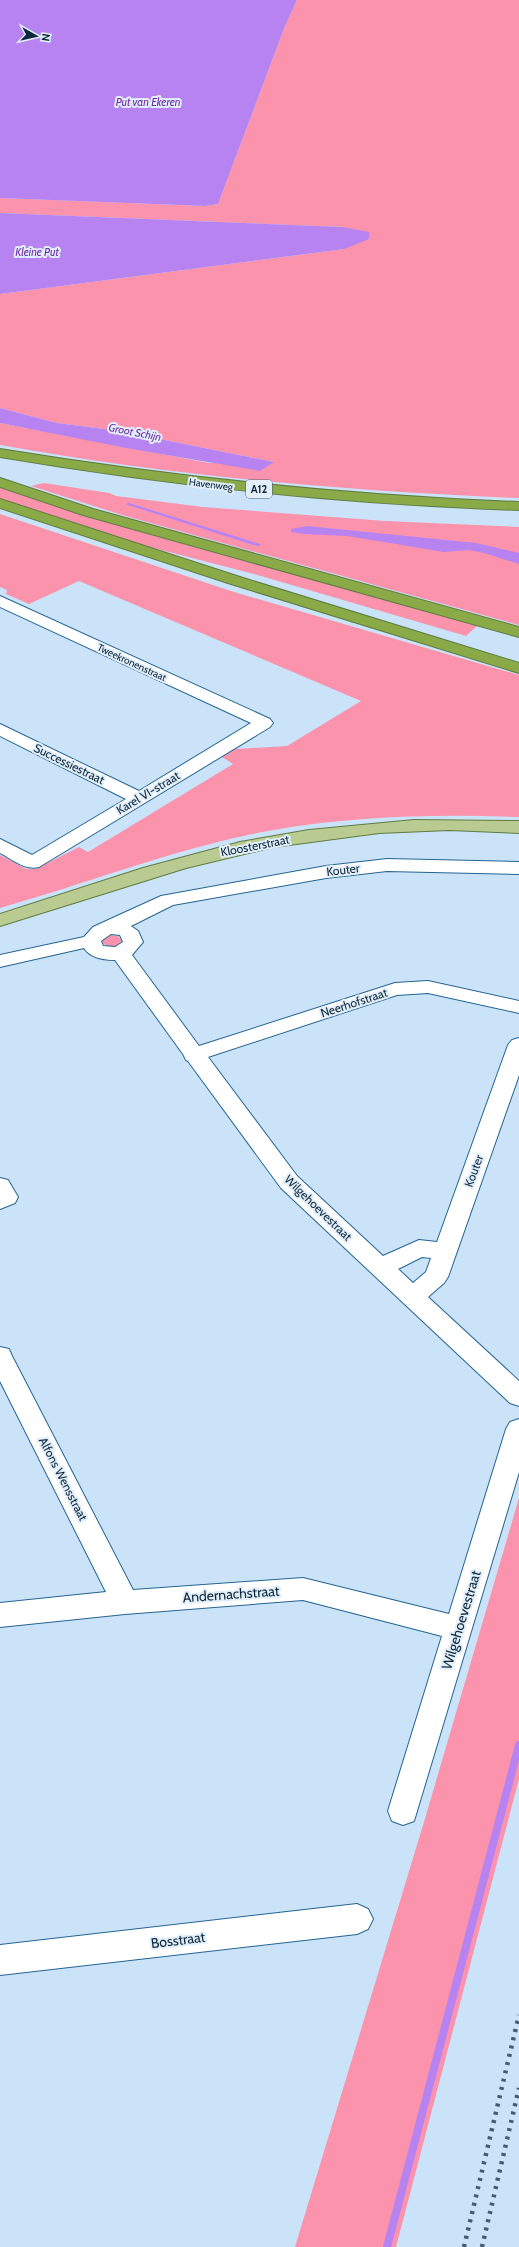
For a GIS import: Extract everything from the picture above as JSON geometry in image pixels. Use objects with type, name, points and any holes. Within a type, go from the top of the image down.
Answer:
[{"type":"highway","name":"Havenweg","points":[[0,453],[120,472],[253,488],[360,498],[519,506]]},
{"type":"highway","name":"Havenweg","points":[[0,467],[114,485],[245,501],[376,512],[519,520]]},
{"type":"highway","points":[[0,482],[88,512],[519,632]]},
{"type":"highway","points":[[0,503],[237,581],[519,668]]},
{"type":"main road","name":"Kloosterstraat","points":[[0,920],[159,870],[241,848],[323,834],[415,825],[519,827]]},
{"type":"street","name":"Tweekronenstraat","points":[[0,601],[264,723]]},
{"type":"street","name":"Karel VI-straat","points":[[0,845],[32,862],[264,723]]},
{"type":"street","name":"Successiestraat","points":[[0,729],[139,798]]},
{"type":"street","name":"Kouter","points":[[110,928],[168,900],[326,872],[387,865],[519,868]]},
{"type":"street","points":[[90,941],[92,947],[99,952],[109,954],[126,945],[168,900]]},
{"type":"street","points":[[0,961],[90,941],[97,932],[110,928]]},
{"type":"street","name":"Wilgehoevestraat","points":[[110,928],[124,930],[126,945],[193,1055],[288,1182],[519,1396]]},
{"type":"street","name":"Neerhofstraat","points":[[193,1055],[395,989],[428,987],[519,1007]]},
{"type":"street","name":"Kouter","points":[[411,1297],[436,1277],[519,1045]]},
{"type":"street","points":[[0,1186],[7,1197],[0,1201]]},
{"type":"street","points":[[380,1268],[419,1248],[444,1252]]},
{"type":"street","name":"Alfons Wensstraat","points":[[0,1356],[125,1602]]},
{"type":"street","name":"Wilgehoevestraat","points":[[404,1811],[519,1428]]},
{"type":"street","name":"Andernachstraat","points":[[0,1615],[125,1602],[303,1588],[458,1628]]},
{"type":"street","name":"Bosstraat","points":[[0,1960],[357,1919]]},
{"type":"shaded area","points":[[297,0],[519,0],[519,498],[389,491],[194,474],[65,456],[0,445],[0,423],[209,463],[274,462],[120,431],[57,423],[0,408],[0,294],[344,249],[342,227],[0,213],[0,198],[205,206],[218,204],[285,26]]},
{"type":"shaded area","points":[[44,483],[109,493],[116,496],[203,507],[385,521],[519,527],[519,625],[122,515],[31,486]]},
{"type":"shaded area","points":[[0,487],[152,535],[478,625],[466,636],[254,574],[134,543],[0,499]]},
{"type":"shaded area","points":[[0,514],[234,592],[519,675],[519,817],[393,817],[330,822],[268,831],[234,838],[167,856],[0,908],[0,855],[26,869],[36,869],[79,847],[88,852],[233,764],[222,757],[235,749],[287,746],[361,701],[79,581],[29,604],[6,594],[7,590],[0,587]]},
{"type":"shaded area","points":[[109,935],[118,936],[122,941],[116,946],[110,947],[102,943],[102,939]]},
{"type":"shaded area","points":[[519,1498],[519,1779],[396,2247],[295,2247],[424,1822]]},
{"type":"water","name":"Put van Ekeren","points":[[0,0],[297,0],[285,26],[218,204],[205,206],[0,198]]},
{"type":"water","name":"Kleine Put","points":[[0,213],[342,227],[369,232],[369,239],[344,249],[0,294]]},
{"type":"water","points":[[0,408],[57,423],[120,431],[274,462],[260,471],[126,448],[0,423]]},
{"type":"water","points":[[129,503],[261,545],[257,546],[125,504]]},
{"type":"water","points":[[307,526],[476,543],[519,553],[519,564],[484,553],[468,550],[444,552],[347,536],[291,532],[291,529]]},
{"type":"waterway","points":[[387,2247],[519,1745]]},
{"type":"railway","points":[[464,2247],[519,2015]]},
{"type":"railway","points":[[482,2247],[519,2088]]},
{"type":"water label","name":"Groot Schijn","points":[[135,432]]}]
